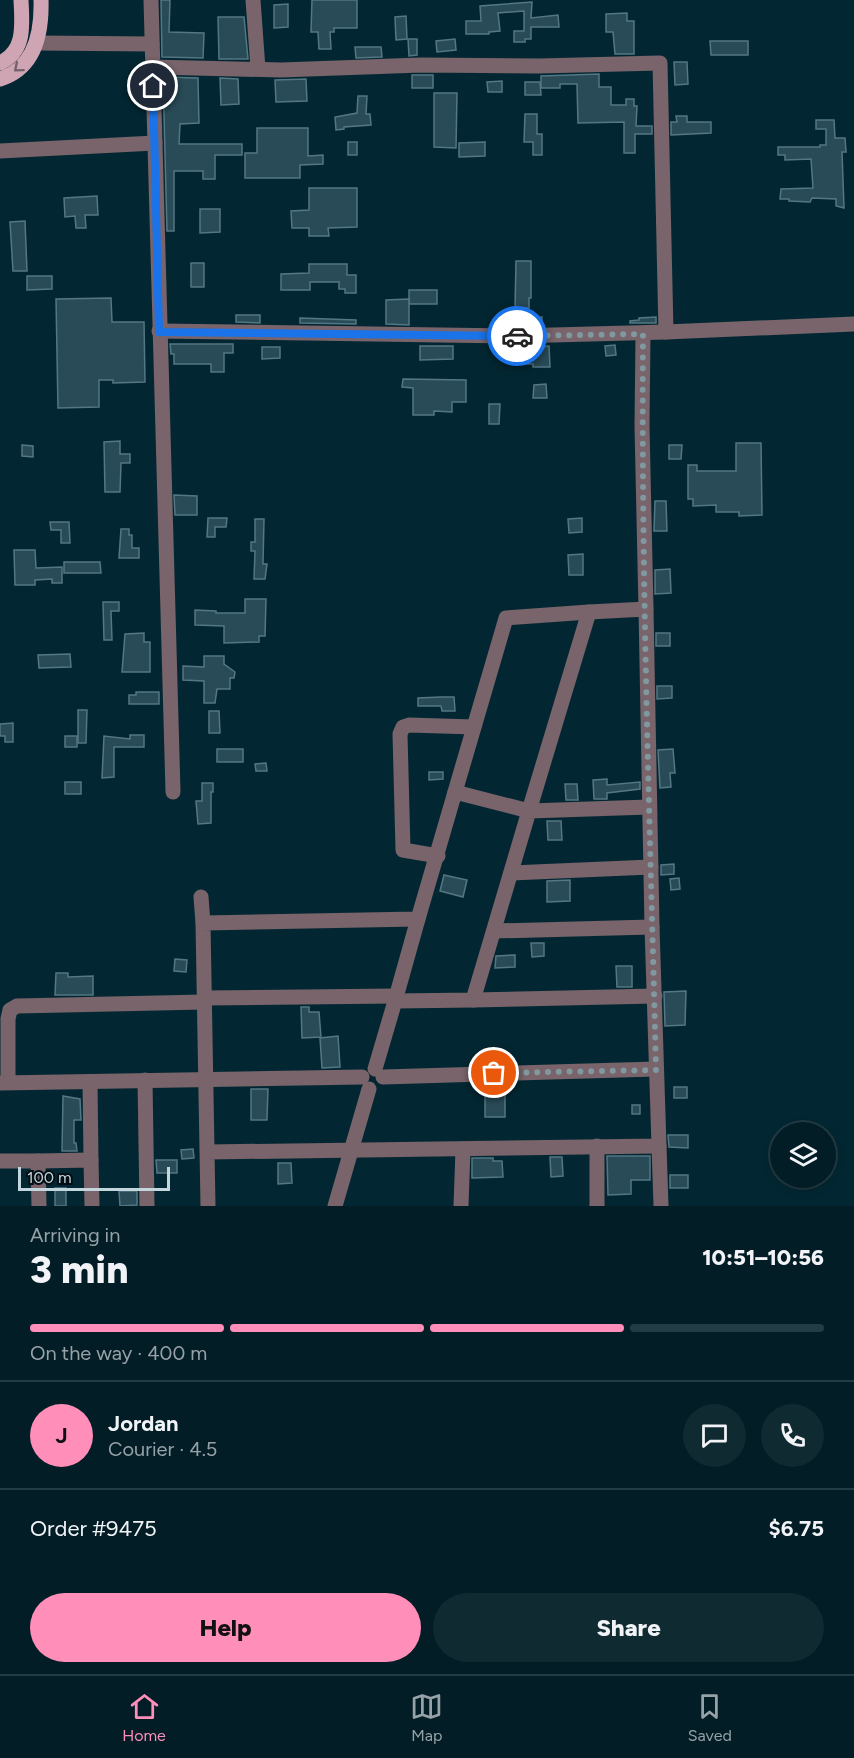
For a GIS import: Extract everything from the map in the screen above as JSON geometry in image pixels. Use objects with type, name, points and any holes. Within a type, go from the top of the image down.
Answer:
[{"type":"main road","points":[[0,63],[12,57],[21,38],[21,0]]},
{"type":"main road","points":[[0,79],[22,68],[36,43],[41,0]]},
{"type":"street","points":[[151,0],[173,792]]},
{"type":"street","points":[[253,0],[258,69]]},
{"type":"street","points":[[36,43],[152,44]]},
{"type":"street","points":[[152,68],[258,69],[660,63],[666,332]]},
{"type":"street","points":[[0,151],[155,143]]},
{"type":"street","points":[[159,332],[515,336],[643,334],[854,324]]},
{"type":"street","points":[[643,334],[642,426],[649,807],[660,1206]]},
{"type":"street","points":[[335,1206],[506,618],[646,609]]},
{"type":"street","points":[[473,1000],[589,612]]},
{"type":"street","points":[[438,856],[403,850],[400,734],[403,728],[409,725],[474,728]]},
{"type":"street","points":[[455,792],[530,811],[649,807]]},
{"type":"street","points":[[511,873],[651,867]]},
{"type":"street","points":[[201,897],[207,1206]]},
{"type":"street","points":[[203,923],[418,919]]},
{"type":"street","points":[[494,931],[652,927]]},
{"type":"street","points":[[655,996],[473,1000],[204,1000],[17,1006],[10,1010],[8,1019],[4,1082],[373,1078],[656,1070]]},
{"type":"street","points":[[145,1080],[147,1206]]},
{"type":"street","points":[[90,1082],[92,1206]]},
{"type":"street","points":[[597,1146],[597,1206]]},
{"type":"street","points":[[207,1152],[659,1146]]},
{"type":"street","points":[[461,1206],[463,1149]]},
{"type":"street","points":[[0,1161],[91,1160]]},
{"type":"street","points":[[38,1161],[39,1206]]},
{"type":"building","points":[[161,0],[170,0],[169,32],[204,33],[203,58],[162,57]]},
{"type":"building","points":[[312,0],[357,0],[357,28],[334,28],[334,32],[330,32],[331,49],[319,49],[318,32],[311,32]]},
{"type":"building","points":[[532,2],[531,18],[558,15],[559,27],[531,27],[531,39],[525,39],[525,42],[514,42],[514,31],[524,31],[524,11],[498,13],[500,31],[489,32],[489,34],[466,34],[466,21],[481,21],[480,6]]},
{"type":"building","points":[[288,4],[288,27],[274,28],[274,5]]},
{"type":"building","points":[[627,13],[627,21],[634,21],[634,54],[615,54],[613,32],[606,32],[606,14]]},
{"type":"building","points":[[406,16],[407,39],[396,40],[395,17]]},
{"type":"building","points":[[218,17],[244,17],[248,59],[219,59]]},
{"type":"building","points":[[408,39],[417,39],[417,55],[409,56]]},
{"type":"building","points":[[455,39],[456,50],[437,52],[436,41]]},
{"type":"building","points":[[710,41],[748,41],[748,55],[711,55]]},
{"type":"building","points":[[355,47],[381,47],[382,57],[356,58]]},
{"type":"building","points":[[674,62],[687,62],[688,84],[675,85]]},
{"type":"building","points":[[599,74],[599,87],[611,87],[611,105],[626,105],[626,99],[634,99],[634,106],[637,106],[636,126],[652,126],[652,134],[635,134],[635,153],[624,153],[624,122],[578,123],[577,84],[560,84],[560,88],[541,88],[541,76]]},
{"type":"building","points":[[412,75],[433,75],[433,88],[412,88]]},
{"type":"building","points":[[163,77],[198,78],[199,123],[180,124],[179,144],[242,144],[242,155],[215,155],[215,179],[203,179],[203,171],[174,171],[174,231],[167,231]]},
{"type":"building","points":[[220,78],[238,79],[239,104],[221,105]]},
{"type":"building","points":[[306,79],[307,101],[276,102],[275,80]]},
{"type":"building","points":[[502,81],[502,92],[488,92],[487,82]]},
{"type":"building","points":[[525,82],[540,82],[541,95],[525,95]]},
{"type":"building","points":[[434,93],[457,93],[456,148],[434,147]]},
{"type":"building","points":[[358,96],[367,96],[366,114],[370,114],[371,125],[344,127],[344,129],[336,130],[335,117],[357,113]]},
{"type":"building","points":[[525,114],[537,114],[537,134],[542,134],[542,155],[533,155],[533,142],[524,142]]},
{"type":"building","points":[[676,116],[687,116],[687,122],[711,122],[711,133],[671,135],[671,122],[677,122]]},
{"type":"building","points":[[816,120],[834,120],[835,138],[845,138],[846,152],[842,152],[844,208],[836,206],[836,199],[812,198],[810,202],[780,199],[781,189],[813,188],[811,159],[785,160],[785,155],[778,155],[778,147],[826,145],[826,129],[816,129]]},
{"type":"building","points":[[257,128],[308,128],[308,156],[323,155],[323,164],[300,165],[300,178],[245,178],[245,153],[257,153]]},
{"type":"building","points":[[348,142],[357,142],[357,155],[348,155]]},
{"type":"building","points":[[485,142],[485,156],[459,157],[459,143]]},
{"type":"building","points":[[309,188],[357,188],[357,227],[328,228],[329,236],[309,236],[309,228],[292,228],[291,211],[309,210]]},
{"type":"building","points":[[97,196],[98,215],[85,215],[86,228],[76,228],[75,216],[65,217],[64,198]]},
{"type":"building","points":[[200,209],[220,209],[220,232],[200,233]]},
{"type":"building","points":[[25,221],[27,271],[13,271],[10,222]]},
{"type":"building","points":[[516,261],[531,261],[529,308],[515,308]]},
{"type":"building","points":[[191,263],[204,263],[204,287],[191,287]]},
{"type":"building","points":[[309,264],[347,264],[347,275],[356,275],[356,293],[345,293],[345,289],[339,289],[339,282],[310,282],[310,290],[281,290],[281,274],[309,273]]},
{"type":"building","points":[[27,276],[52,276],[52,289],[27,290]]},
{"type":"building","points":[[409,290],[437,290],[437,304],[409,304]]},
{"type":"building","points":[[111,298],[112,322],[144,322],[145,382],[113,383],[113,380],[99,380],[99,407],[58,408],[56,299]]},
{"type":"building","points":[[409,299],[409,325],[386,324],[386,300]]},
{"type":"building","points":[[236,315],[260,315],[260,323],[236,322]]},
{"type":"building","points":[[525,317],[542,317],[542,326],[525,326]]},
{"type":"building","points":[[656,317],[656,323],[630,323],[639,318]]},
{"type":"building","points":[[300,318],[356,320],[356,324],[300,323]]},
{"type":"building","points":[[170,344],[233,344],[233,353],[224,353],[224,372],[211,372],[211,364],[174,364],[174,354],[171,354]]},
{"type":"building","points":[[615,345],[616,355],[606,356],[605,346]]},
{"type":"building","points":[[420,346],[453,346],[453,359],[420,360]]},
{"type":"building","points":[[549,346],[550,367],[533,367],[533,364],[520,364],[520,359],[505,359],[505,349],[541,349],[540,347]]},
{"type":"building","points":[[262,347],[280,347],[280,358],[262,359]]},
{"type":"building","points":[[403,379],[466,380],[466,402],[452,402],[452,412],[434,411],[434,415],[413,415],[413,388],[402,387]]},
{"type":"building","points":[[546,384],[547,398],[533,398],[534,385]]},
{"type":"building","points":[[489,404],[500,404],[499,424],[489,424]]},
{"type":"building","points":[[120,441],[120,454],[130,454],[130,463],[121,463],[120,492],[105,492],[104,442]]},
{"type":"building","points":[[736,443],[761,443],[762,515],[739,516],[739,512],[716,512],[716,505],[693,506],[693,499],[688,499],[688,465],[697,465],[697,471],[736,471]]},
{"type":"building","points":[[22,445],[33,446],[33,457],[22,456]]},
{"type":"building","points":[[669,445],[682,445],[681,459],[669,459]]},
{"type":"building","points":[[174,495],[197,496],[197,515],[175,515]]},
{"type":"building","points":[[655,501],[666,501],[667,531],[654,531]]},
{"type":"building","points":[[208,518],[227,518],[226,527],[215,527],[215,537],[207,537]]},
{"type":"building","points":[[582,518],[582,532],[569,533],[568,519]]},
{"type":"building","points":[[255,519],[264,519],[263,564],[267,564],[265,579],[254,579],[255,551],[251,551],[251,542],[255,542]]},
{"type":"building","points":[[50,522],[69,522],[70,543],[61,543],[61,530],[51,530]]},
{"type":"building","points":[[121,529],[129,529],[129,535],[132,535],[132,548],[139,548],[139,558],[119,558]]},
{"type":"building","points":[[14,550],[35,550],[36,568],[62,567],[62,583],[52,583],[52,579],[35,580],[35,585],[15,585]]},
{"type":"building","points":[[583,554],[583,575],[569,575],[568,555]]},
{"type":"building","points":[[64,562],[100,562],[101,573],[64,573]]},
{"type":"building","points":[[670,569],[671,593],[655,594],[655,570]]},
{"type":"building","points":[[245,599],[266,599],[265,636],[259,636],[259,642],[224,643],[224,626],[195,625],[195,610],[245,613]]},
{"type":"building","points":[[103,602],[119,602],[119,611],[111,611],[112,640],[104,640]]},
{"type":"building","points":[[144,633],[144,642],[150,642],[150,672],[122,672],[125,634]]},
{"type":"building","points":[[656,633],[670,633],[670,646],[656,646]]},
{"type":"building","points":[[70,654],[71,667],[39,668],[38,655]]},
{"type":"building","points":[[204,656],[224,656],[224,664],[235,672],[234,678],[230,678],[230,689],[217,689],[215,703],[204,703],[204,681],[183,680],[183,666],[204,667]]},
{"type":"building","points":[[657,686],[672,686],[672,698],[657,699]]},
{"type":"building","points":[[136,692],[159,692],[159,704],[129,704],[129,695],[136,695]]},
{"type":"building","points":[[454,697],[455,711],[442,711],[441,706],[418,706],[418,698]]},
{"type":"building","points":[[78,710],[87,710],[86,743],[78,743]]},
{"type":"building","points":[[209,711],[219,711],[220,733],[209,733]]},
{"type":"building","points":[[13,723],[13,742],[5,742],[5,736],[0,736],[0,724]]},
{"type":"building","points":[[130,735],[144,735],[144,747],[114,747],[114,777],[102,778],[104,736],[130,739]]},
{"type":"building","points":[[65,736],[77,736],[77,747],[65,747]]},
{"type":"building","points":[[217,749],[243,749],[243,762],[217,762]]},
{"type":"building","points":[[673,749],[675,773],[670,773],[671,787],[660,788],[658,750]]},
{"type":"building","points":[[266,763],[267,771],[256,771],[255,764]]},
{"type":"building","points":[[429,772],[443,772],[443,779],[429,780]]},
{"type":"building","points":[[607,779],[607,785],[640,782],[640,789],[607,793],[607,799],[594,799],[593,780]]},
{"type":"building","points":[[65,782],[81,782],[81,794],[65,794]]},
{"type":"building","points":[[202,783],[213,783],[211,823],[198,824],[196,801],[202,801]]},
{"type":"building","points":[[565,784],[577,784],[578,800],[566,800]]},
{"type":"building","points":[[547,821],[561,821],[562,840],[548,840]]},
{"type":"building","points":[[674,864],[674,874],[661,875],[661,865]]},
{"type":"building","points":[[444,875],[467,880],[463,897],[440,891]]},
{"type":"building","points":[[679,878],[680,889],[671,890],[670,879]]},
{"type":"building","points":[[570,880],[570,901],[547,902],[547,881]]},
{"type":"building","points":[[531,943],[544,943],[544,956],[532,957]]},
{"type":"building","points":[[515,955],[515,967],[495,968],[496,956]]},
{"type":"building","points":[[175,959],[187,960],[186,972],[174,971]]},
{"type":"building","points":[[616,966],[632,966],[632,987],[617,987]]},
{"type":"building","points":[[56,973],[68,973],[68,977],[93,976],[93,995],[55,995]]},
{"type":"building","points":[[686,991],[685,1025],[665,1026],[664,992]]},
{"type":"building","points":[[301,1007],[309,1007],[309,1012],[319,1012],[321,1037],[302,1038]]},
{"type":"building","points":[[338,1036],[340,1067],[322,1068],[320,1038]]},
{"type":"building","points":[[674,1087],[687,1087],[687,1098],[674,1098]]},
{"type":"building","points":[[251,1089],[268,1089],[267,1120],[251,1120]]},
{"type":"building","points":[[485,1089],[505,1089],[505,1117],[485,1117]]},
{"type":"building","points":[[63,1096],[80,1099],[81,1120],[74,1120],[74,1143],[76,1143],[77,1151],[62,1151]]},
{"type":"building","points":[[632,1105],[640,1105],[640,1114],[632,1114]]},
{"type":"building","points":[[668,1135],[688,1135],[688,1148],[669,1147]]},
{"type":"building","points":[[193,1149],[194,1158],[182,1159],[181,1150]]},
{"type":"building","points":[[607,1156],[650,1156],[650,1180],[631,1180],[631,1194],[608,1195]]},
{"type":"building","points":[[550,1157],[562,1157],[563,1176],[551,1177]]},
{"type":"building","points":[[472,1158],[493,1158],[493,1161],[502,1161],[503,1177],[472,1178]]},
{"type":"building","points":[[156,1160],[177,1160],[177,1173],[157,1173]]},
{"type":"building","points":[[278,1163],[291,1163],[292,1183],[278,1184]]},
{"type":"building","points":[[670,1175],[688,1175],[688,1188],[670,1188]]},
{"type":"building","points":[[55,1188],[66,1188],[66,1206],[55,1206]]},
{"type":"building","points":[[119,1191],[137,1191],[137,1205],[120,1206]]},
{"type":"way so far","points":[[494,1073],[656,1070],[642,426],[643,334],[517,336]]},
{"type":"route","points":[[153,86],[159,332],[517,336]]}]
